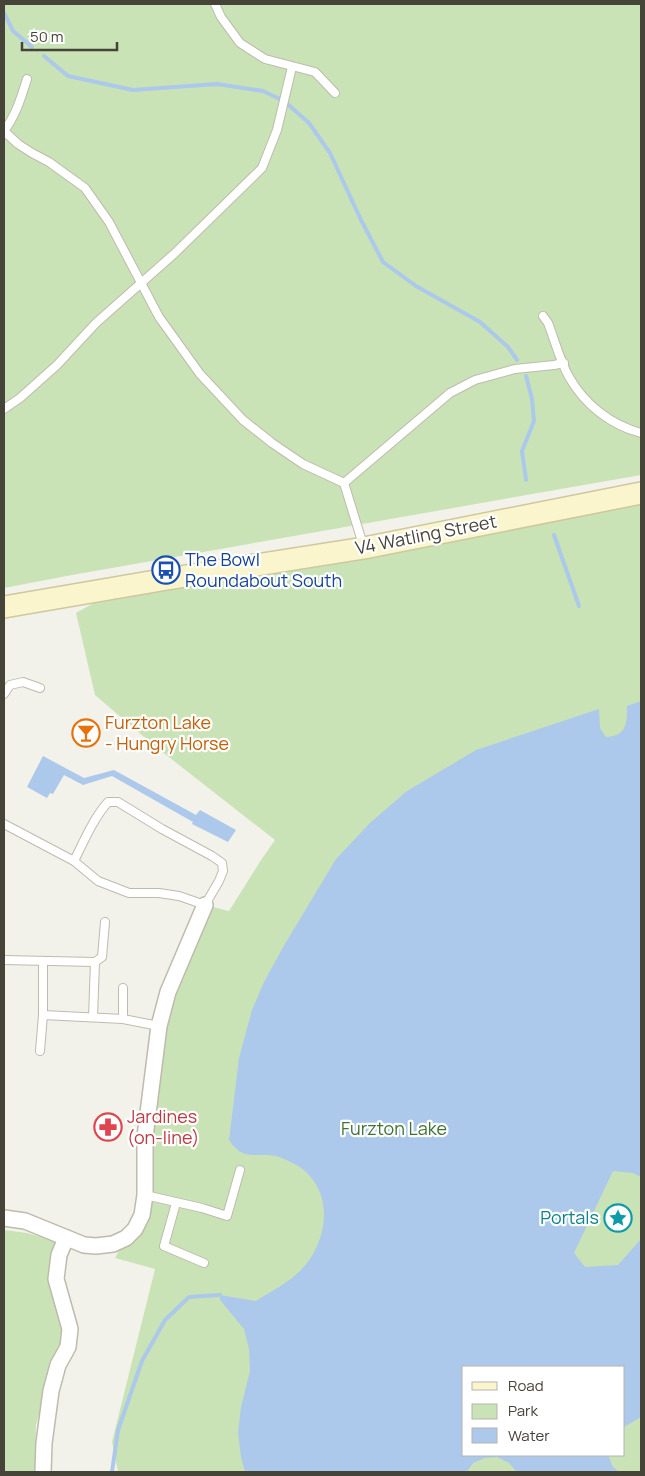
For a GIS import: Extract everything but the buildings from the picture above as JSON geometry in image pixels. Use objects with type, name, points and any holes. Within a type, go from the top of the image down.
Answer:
[{"type":"street","name":"V4 Watling Street","points":[[4,607],[364,548],[641,494]]},
{"type":"street","points":[[4,1218],[25,1220],[84,1245],[96,1246],[113,1244],[126,1238],[135,1228],[142,1215],[145,1195],[145,1137],[159,1026],[168,992],[205,905]]},
{"type":"street","points":[[43,1472],[44,1443],[51,1391],[58,1365],[68,1347],[70,1329],[56,1279],[59,1256],[66,1238]]},
{"type":"lane","points":[[215,4],[240,43],[265,60],[315,72],[336,93]]},
{"type":"lane","points":[[4,409],[20,398],[57,365],[96,323],[176,253],[262,168],[277,130],[292,67]]},
{"type":"lane","points":[[27,78],[20,103],[4,131],[18,144],[49,162],[85,188],[109,222],[159,316],[200,374],[243,420],[272,444],[303,464],[344,483],[364,548]]},
{"type":"lane","points":[[543,316],[548,323],[569,377],[582,396],[602,415],[625,429],[641,433]]},
{"type":"lane","points":[[344,483],[450,393],[475,380],[499,373],[515,369],[564,363]]},
{"type":"lane","points":[[4,694],[10,685],[23,682],[40,688]]},
{"type":"lane","points":[[4,824],[74,861],[98,881],[129,893],[159,893],[178,896],[205,905],[223,871],[222,863],[212,856],[118,802],[108,802],[95,820],[74,861]]},
{"type":"lane","points":[[4,960],[94,962],[102,957],[105,922]]},
{"type":"lane","points":[[40,1051],[44,962]]},
{"type":"lane","points":[[94,962],[94,1017]]},
{"type":"lane","points":[[123,988],[123,1019]]},
{"type":"lane","points":[[43,1015],[123,1019],[159,1026]]},
{"type":"lane","points":[[145,1195],[227,1216],[240,1170]]},
{"type":"lane","points":[[176,1202],[164,1246],[204,1263]]},
{"type":"green space","points":[[4,4],[641,4],[641,475],[4,588]]},
{"type":"green space","name":"Furzton Lake","points":[[641,493],[641,1472],[118,1472],[112,1442],[155,1269],[115,1258],[126,1238],[135,1228],[159,1026],[205,905],[229,911],[275,840],[156,747],[95,695],[76,613],[124,586]]},
{"type":"green space","points":[[4,1230],[27,1233],[55,1241],[50,1279],[53,1297],[64,1324],[62,1343],[50,1374],[36,1425],[35,1472],[4,1472]]},
{"type":"water","name":"Furzton Lake","points":[[641,701],[641,1177],[633,1173],[613,1171],[574,1253],[585,1267],[618,1265],[641,1239],[641,1417],[625,1426],[625,1366],[462,1366],[462,1456],[608,1456],[613,1467],[619,1472],[517,1472],[509,1463],[497,1457],[485,1458],[473,1463],[467,1472],[245,1472],[238,1433],[241,1407],[250,1371],[249,1349],[244,1329],[220,1300],[220,1295],[256,1301],[290,1280],[309,1260],[316,1248],[324,1222],[324,1208],[321,1195],[315,1183],[304,1170],[292,1162],[276,1156],[244,1154],[229,1140],[239,1058],[252,1010],[264,982],[336,859],[371,822],[407,791],[476,750],[599,709],[600,728],[606,737],[613,736],[624,728],[627,718],[627,706]]},
{"type":"water","points":[[43,756],[84,778],[114,770],[196,815],[200,810],[236,830],[228,842],[192,824],[193,822],[112,776],[83,785],[64,775],[53,794],[50,793],[47,798],[27,787]]},
{"type":"waterway","points":[[4,13],[13,31],[32,47]]},
{"type":"waterway","points":[[44,56],[68,76],[133,90],[217,84],[263,91],[284,101],[309,123],[330,153],[383,262],[416,286],[480,322],[508,347],[517,360]]},
{"type":"waterway","points":[[526,376],[532,399],[534,421],[522,451],[526,480]]},
{"type":"waterway","points":[[554,535],[579,606]]},
{"type":"waterway","points":[[112,1472],[118,1430],[142,1361],[165,1320],[189,1297],[220,1295]]},
{"type":"place","name":"The Bowl Roundabout South","points":[[166,570]]},
{"type":"place","name":"Furzton Lake - Hungry Horse","points":[[86,733]]},
{"type":"place","name":"Jardines (on-line)","points":[[108,1127]]},
{"type":"place","name":"Portals","points":[[618,1218]]}]
